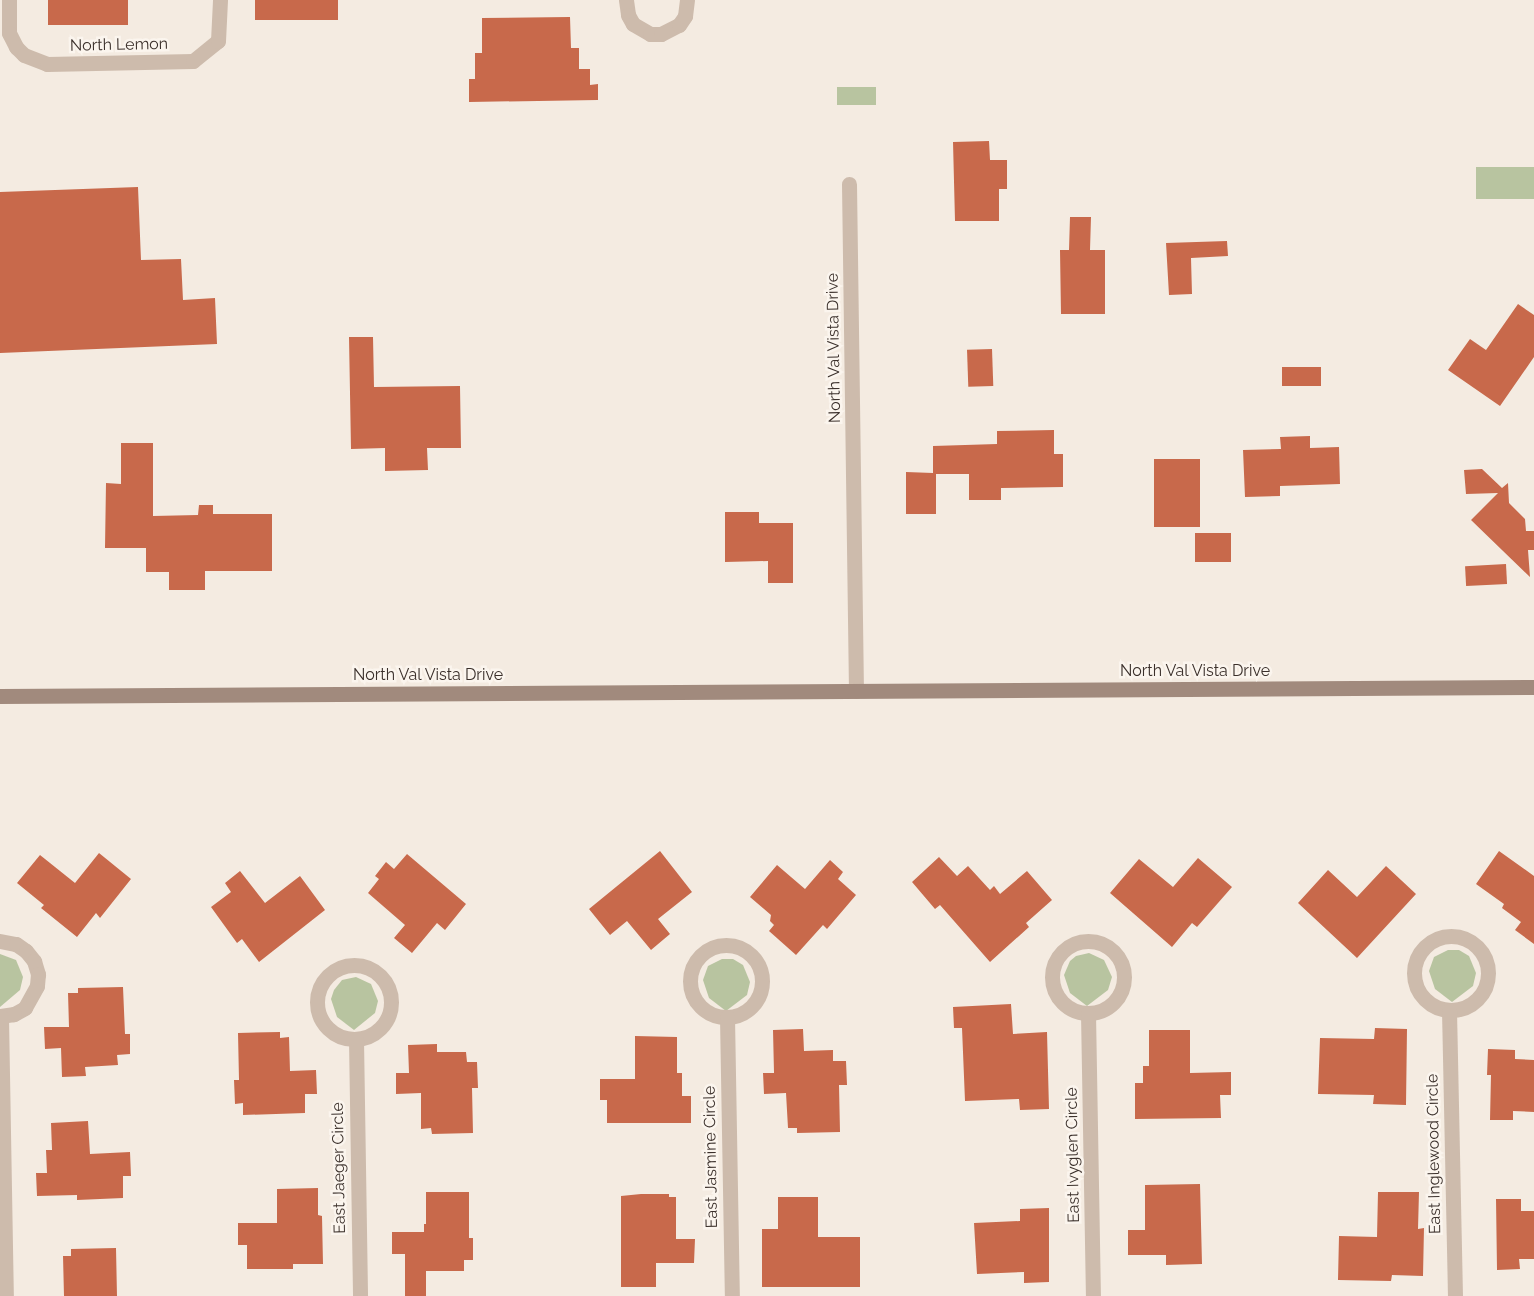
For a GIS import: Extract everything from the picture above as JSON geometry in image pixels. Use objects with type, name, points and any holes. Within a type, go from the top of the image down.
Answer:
[{"type":"main road","name":"North Val Vista Drive","points":[[0,696],[1534,687]]},
{"type":"street","name":"North Lemon","points":[[9,0],[9,33],[16,47],[24,55],[47,64],[193,61],[218,41],[220,0]]},
{"type":"street","points":[[626,0],[628,15],[633,24],[650,34],[661,34],[679,25],[685,16],[687,0]]},
{"type":"street","name":"North Val Vista Drive","points":[[849,184],[856,691]]},
{"type":"street","points":[[1459,936],[1480,949],[1489,972],[1482,995],[1473,1004],[1449,1010],[1427,1001],[1414,980],[1414,968],[1422,951],[1435,939],[1459,936]]},
{"type":"street","points":[[0,941],[16,944],[26,951],[34,961],[38,974],[37,986],[25,1008],[14,1014],[1,1016],[6,1296]]},
{"type":"street","points":[[1085,941],[1107,947],[1116,955],[1124,977],[1116,999],[1108,1007],[1088,1014],[1074,1011],[1064,1004],[1052,984],[1052,971],[1063,950],[1085,941]]},
{"type":"street","points":[[720,945],[744,949],[753,957],[762,978],[761,990],[749,1009],[727,1017],[704,1010],[694,996],[690,978],[699,956],[720,945]]},
{"type":"street","points":[[352,964],[375,971],[389,989],[391,1001],[385,1023],[377,1031],[356,1039],[343,1037],[331,1031],[323,1022],[317,997],[329,975],[339,968],[352,964]]},
{"type":"street","name":"East Inglewood Circle","points":[[1449,1010],[1455,1296]]},
{"type":"street","name":"East Ivyglen Circle","points":[[1088,1014],[1093,1296]]},
{"type":"street","name":"East Jasmine Circle","points":[[727,1017],[732,1296]]},
{"type":"street","name":"East Jaeger Circle","points":[[356,1039],[360,1296]]},
{"type":"green space","points":[[837,87],[876,87],[876,105],[837,105]]},
{"type":"green space","points":[[1476,167],[1534,167],[1534,199],[1476,199]]},
{"type":"green space","points":[[1448,950],[1459,950],[1469,956],[1476,973],[1473,986],[1452,1002],[1435,989],[1429,971],[1434,957]]},
{"type":"green space","points":[[1089,953],[1104,960],[1112,977],[1108,990],[1087,1006],[1070,993],[1064,975],[1070,961],[1076,956]]},
{"type":"green space","points":[[0,954],[16,960],[23,977],[20,990],[0,1007]]},
{"type":"green space","points":[[722,959],[733,959],[743,965],[750,982],[747,995],[726,1011],[709,998],[703,980],[708,966]]},
{"type":"green space","points":[[356,977],[371,984],[378,1001],[375,1013],[354,1030],[337,1017],[331,999],[334,990],[342,980]]},
{"type":"building","points":[[48,0],[128,0],[128,25],[48,25]]},
{"type":"building","points":[[255,0],[338,0],[338,20],[255,20]]},
{"type":"building","points":[[570,17],[571,48],[579,48],[579,69],[590,69],[590,85],[598,84],[598,100],[469,102],[469,79],[475,79],[475,53],[482,53],[482,18]]},
{"type":"building","points":[[989,141],[990,160],[1007,160],[1007,189],[999,189],[999,221],[955,221],[953,142]]},
{"type":"building","points":[[138,187],[141,260],[181,259],[183,300],[215,298],[217,344],[0,353],[0,192]]},
{"type":"building","points":[[1070,217],[1091,217],[1090,250],[1105,250],[1105,314],[1061,314],[1060,250],[1069,250]]},
{"type":"building","points":[[1227,241],[1228,256],[1191,258],[1192,294],[1169,295],[1166,243]]},
{"type":"building","points":[[1518,304],[1534,315],[1534,357],[1500,406],[1448,370],[1470,339],[1486,350]]},
{"type":"building","points":[[349,337],[373,337],[374,387],[460,386],[461,448],[427,448],[428,470],[385,471],[385,448],[351,449]]},
{"type":"building","points":[[992,349],[993,386],[968,387],[967,350]]},
{"type":"building","points":[[1282,367],[1321,367],[1321,386],[1282,386]]},
{"type":"building","points":[[1054,430],[1054,454],[1063,454],[1063,487],[1001,488],[1001,500],[969,500],[969,474],[936,474],[936,514],[906,514],[906,472],[933,473],[933,446],[997,444],[997,431]]},
{"type":"building","points":[[1310,436],[1310,448],[1339,447],[1340,484],[1280,486],[1280,496],[1245,497],[1243,450],[1281,449],[1280,437]]},
{"type":"building","points":[[121,443],[153,443],[153,516],[198,515],[199,505],[213,505],[213,514],[272,514],[272,571],[205,571],[205,590],[169,590],[169,572],[146,572],[146,548],[105,548],[106,483],[121,484]]},
{"type":"building","points":[[1154,459],[1200,459],[1200,527],[1154,527]]},
{"type":"building","points":[[1482,469],[1502,488],[1508,483],[1509,503],[1525,519],[1526,531],[1534,531],[1534,550],[1528,550],[1530,577],[1471,520],[1498,493],[1466,494],[1464,470]]},
{"type":"building","points":[[725,512],[759,512],[759,523],[793,523],[793,583],[768,583],[768,561],[725,562]]},
{"type":"building","points":[[1195,533],[1231,533],[1231,562],[1195,562]]},
{"type":"building","points":[[1506,564],[1507,584],[1466,586],[1465,566]]},
{"type":"building","points":[[660,851],[692,892],[658,919],[670,934],[651,950],[627,921],[610,935],[589,909]]},
{"type":"building","points":[[1499,851],[1534,876],[1534,944],[1515,930],[1521,922],[1502,908],[1504,904],[1476,884]]},
{"type":"building","points":[[99,853],[131,879],[100,918],[96,913],[77,937],[41,908],[44,905],[17,883],[40,855],[75,883]]},
{"type":"building","points":[[407,854],[466,904],[445,930],[437,923],[412,953],[394,938],[405,925],[368,893],[379,879],[375,876],[386,862],[394,869]]},
{"type":"building","points":[[939,857],[957,876],[968,866],[990,890],[994,886],[1000,894],[1027,871],[1052,900],[1026,923],[1029,927],[990,962],[940,905],[935,909],[912,882]]},
{"type":"building","points":[[1198,858],[1232,887],[1197,927],[1192,923],[1172,947],[1110,893],[1139,859],[1173,887]]},
{"type":"building","points":[[830,860],[843,872],[838,879],[856,895],[827,929],[823,925],[796,955],[769,931],[774,925],[770,921],[771,915],[750,897],[777,865],[805,889]]},
{"type":"building","points":[[1386,866],[1416,894],[1357,958],[1298,903],[1328,870],[1357,897]]},
{"type":"building","points":[[240,871],[265,903],[300,876],[325,910],[259,962],[242,939],[237,943],[211,907],[231,892],[225,883]]},
{"type":"building","points":[[123,987],[125,1034],[130,1034],[130,1054],[117,1055],[118,1065],[85,1067],[86,1076],[62,1077],[61,1048],[45,1049],[44,1027],[69,1027],[68,993],[78,993],[78,988]]},
{"type":"building","points":[[1011,1004],[1013,1034],[1047,1032],[1049,1109],[1020,1110],[1019,1099],[965,1101],[962,1028],[954,1028],[953,1007]]},
{"type":"building","points":[[1375,1028],[1407,1029],[1406,1105],[1373,1104],[1374,1095],[1318,1094],[1320,1038],[1374,1039]]},
{"type":"building","points":[[803,1029],[804,1051],[833,1050],[833,1061],[846,1061],[847,1085],[839,1085],[840,1132],[797,1133],[797,1128],[788,1128],[786,1093],[764,1094],[763,1073],[774,1073],[773,1030]]},
{"type":"building","points":[[1149,1030],[1190,1030],[1190,1073],[1231,1072],[1231,1095],[1220,1095],[1221,1118],[1135,1119],[1135,1083],[1143,1083],[1143,1066],[1149,1066]]},
{"type":"building","points":[[280,1032],[280,1038],[289,1037],[290,1071],[316,1070],[317,1094],[305,1094],[305,1113],[243,1115],[243,1103],[235,1104],[234,1080],[239,1080],[238,1033]]},
{"type":"building","points":[[635,1036],[677,1037],[677,1073],[682,1073],[682,1096],[691,1096],[691,1123],[607,1123],[607,1100],[600,1100],[600,1079],[635,1079]]},
{"type":"building","points":[[437,1044],[437,1052],[466,1052],[467,1062],[477,1062],[478,1088],[472,1088],[473,1133],[432,1134],[431,1128],[421,1129],[421,1093],[396,1094],[396,1073],[409,1073],[408,1045]]},
{"type":"building","points":[[1488,1049],[1515,1050],[1515,1059],[1534,1060],[1534,1112],[1513,1111],[1513,1120],[1490,1120],[1491,1075],[1487,1075]]},
{"type":"building","points":[[88,1121],[90,1154],[130,1152],[131,1176],[123,1176],[123,1198],[77,1200],[77,1195],[37,1196],[36,1173],[47,1173],[46,1150],[52,1150],[51,1123]]},
{"type":"building","points":[[1200,1184],[1202,1264],[1166,1265],[1166,1255],[1128,1255],[1128,1230],[1145,1230],[1145,1185]]},
{"type":"building","points":[[318,1188],[318,1215],[322,1216],[323,1264],[293,1264],[293,1269],[247,1269],[247,1245],[238,1245],[238,1223],[277,1223],[277,1189]]},
{"type":"building","points":[[426,1192],[469,1192],[469,1238],[473,1238],[473,1260],[464,1260],[464,1271],[426,1271],[426,1296],[405,1296],[405,1254],[392,1254],[392,1232],[424,1232]]},
{"type":"building","points":[[1378,1192],[1419,1192],[1418,1229],[1424,1228],[1423,1276],[1392,1275],[1391,1281],[1338,1280],[1339,1236],[1377,1237]]},
{"type":"building","points":[[669,1194],[669,1197],[676,1197],[676,1239],[695,1239],[694,1263],[656,1263],[656,1287],[621,1287],[621,1196]]},
{"type":"building","points":[[778,1197],[818,1197],[818,1237],[860,1237],[860,1287],[762,1287],[762,1229],[778,1229]]},
{"type":"building","points":[[1496,1199],[1521,1199],[1521,1211],[1534,1211],[1534,1259],[1519,1259],[1520,1269],[1497,1270]]},
{"type":"building","points":[[1049,1208],[1049,1282],[1024,1283],[1024,1272],[977,1274],[974,1223],[1020,1221],[1020,1209]]},
{"type":"building","points":[[116,1248],[117,1296],[64,1296],[63,1256],[71,1256],[71,1249]]}]
